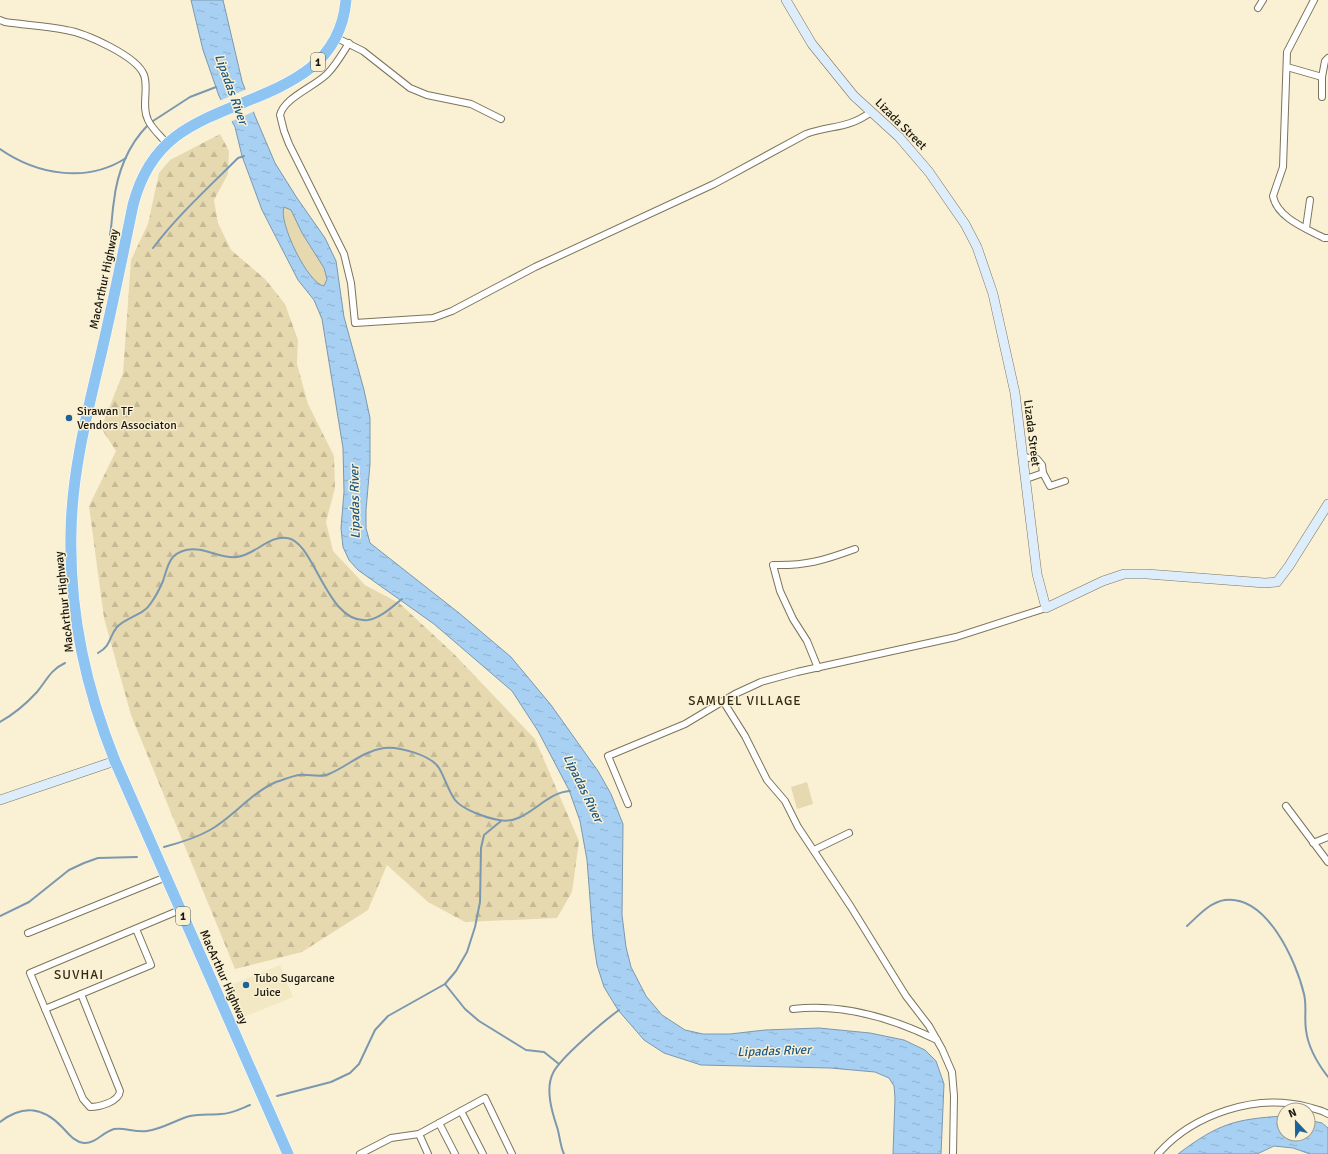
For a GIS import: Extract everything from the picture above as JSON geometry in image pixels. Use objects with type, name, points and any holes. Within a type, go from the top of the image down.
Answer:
[{"type":"highway","name":"MacArthur Highway","points":[[288,1154],[180,910],[99,721],[91,694],[79,635],[71,564],[72,507],[81,443],[137,190],[151,162],[167,144],[188,128],[258,97],[306,72],[317,63],[335,37],[343,16],[346,0]]},
{"type":"street","name":"Lizada Street","points":[[786,0],[812,44],[854,96],[911,149],[965,224],[977,247],[993,294],[1013,386],[1024,457],[1037,574],[1046,608]]},
{"type":"street","points":[[1258,8],[1263,0]]},
{"type":"street","points":[[1314,0],[1287,52],[1283,167],[1273,196],[1278,208],[1284,214],[1324,238],[1328,238]]},
{"type":"street","points":[[0,20],[5,22],[67,30],[122,53],[140,68],[146,84],[146,113],[148,120],[167,144]]},
{"type":"street","points":[[335,37],[363,51],[410,88],[427,95],[471,104],[501,119]]},
{"type":"street","points":[[349,43],[339,60],[326,74],[286,104],[280,114],[289,144],[344,254],[351,283],[354,323],[429,318],[447,313],[535,267],[714,184],[806,134],[817,130],[854,123],[871,112]]},
{"type":"street","points":[[1322,97],[1322,77],[1325,61],[1328,58]]},
{"type":"street","points":[[1287,67],[1322,77]]},
{"type":"street","points":[[1306,228],[1310,200]]},
{"type":"street","points":[[1024,457],[1037,459],[1042,465],[1043,473],[1050,486],[1065,481]]},
{"type":"street","points":[[1026,479],[1043,473]]},
{"type":"street","points":[[628,804],[608,756],[685,724],[724,701],[761,682],[956,637],[1046,608],[1103,581],[1124,574],[1147,574],[1265,583],[1277,582],[1283,576],[1324,516],[1328,504]]},
{"type":"street","points":[[818,668],[807,641],[793,619],[780,591],[773,565],[796,566],[855,549]]},
{"type":"street","points":[[724,701],[745,736],[767,780],[785,801],[798,827],[876,946],[902,991],[937,1040],[952,1072],[954,1096],[953,1154]]},
{"type":"street","points":[[0,800],[115,761]]},
{"type":"street","points":[[1286,806],[1328,862]]},
{"type":"street","points":[[814,850],[849,833]]},
{"type":"street","points":[[1313,843],[1328,837]]},
{"type":"street","points":[[28,933],[166,877]]},
{"type":"street","points":[[81,994],[119,1087],[120,1095],[115,1099],[94,1107],[90,1107],[86,1104],[30,973],[180,910]]},
{"type":"street","points":[[45,1009],[151,965],[136,928]]},
{"type":"street","points":[[793,1009],[819,1007],[855,1011],[888,1020],[937,1040]]},
{"type":"street","points":[[360,1154],[391,1138],[419,1134],[485,1098],[512,1154]]},
{"type":"street","points":[[1158,1154],[1178,1134],[1191,1126],[1234,1109],[1256,1104],[1279,1102],[1300,1105],[1328,1114]]},
{"type":"street","points":[[461,1111],[483,1154]]},
{"type":"street","points":[[439,1123],[455,1154]]},
{"type":"street","points":[[419,1134],[428,1154]]},
{"type":"shaded area","points":[[280,965],[293,997],[239,1019],[226,987]]},
{"type":"green space","points":[[220,134],[229,151],[228,174],[214,200],[218,223],[231,250],[265,279],[285,304],[298,340],[297,364],[308,404],[334,456],[335,488],[326,522],[333,551],[365,585],[399,603],[453,653],[535,739],[579,841],[572,892],[557,918],[465,922],[428,902],[387,865],[368,910],[302,952],[235,969],[131,715],[104,618],[89,506],[116,451],[101,428],[123,373],[131,260],[148,224],[159,173],[170,160]]},
{"type":"green space","points":[[284,207],[291,210],[302,233],[324,268],[327,279],[324,286],[317,283],[310,275],[296,252],[286,226]]},
{"type":"green space","points":[[807,782],[813,804],[797,809],[791,787]]},
{"type":"water","name":"Lipadas River","points":[[191,0],[223,0],[242,81],[275,163],[325,238],[336,261],[344,317],[370,418],[370,464],[366,528],[370,543],[459,613],[511,657],[551,705],[598,771],[611,794],[623,824],[622,915],[626,947],[631,967],[646,996],[662,1015],[685,1030],[703,1034],[730,1034],[765,1030],[819,1028],[870,1033],[904,1040],[925,1050],[936,1061],[944,1084],[941,1154],[893,1154],[895,1098],[894,1086],[889,1078],[875,1072],[830,1068],[701,1065],[664,1053],[644,1040],[618,1010],[604,987],[597,965],[593,938],[587,860],[580,821],[569,790],[538,731],[512,691],[434,624],[358,570],[349,560],[343,547],[341,528],[344,492],[343,448],[322,319],[314,300],[298,280],[262,210],[242,156],[235,127],[219,96],[203,50]],"holes":[[[284,207],[291,210],[302,233],[324,268],[327,279],[324,286],[317,283],[310,275],[290,238],[283,215]]]},
{"type":"water","points":[[1276,1116],[1276,1142],[1316,1142],[1316,1122],[1322,1123],[1328,1128],[1328,1154],[1310,1154],[1293,1148],[1274,1146],[1257,1154],[1178,1154],[1204,1136],[1227,1125],[1239,1121]]},
{"type":"pier","points":[[247,89],[255,111],[230,122],[219,101]]},
{"type":"waterway","name":"Lipadas River","points":[[153,121],[190,97],[216,87]]},
{"type":"waterway","points":[[110,235],[113,205],[121,170],[129,150],[148,125]]},
{"type":"waterway","points":[[0,149],[29,165],[62,173],[94,171],[111,166],[126,158]]},
{"type":"waterway","points":[[153,248],[194,202],[238,158],[244,156]]},
{"type":"waterway","points":[[98,653],[106,647],[117,627],[148,607],[155,598],[161,586],[170,561],[176,554],[186,550],[193,549],[224,556],[237,557],[250,553],[274,539],[287,538],[297,543],[306,553],[331,597],[342,610],[354,618],[368,620],[373,619],[402,599]]},
{"type":"waterway","points":[[0,722],[24,705],[37,692],[52,672],[65,663]]},
{"type":"waterway","name":"Lipadas River","points":[[164,847],[205,833],[226,819],[258,792],[276,782],[299,775],[326,775],[336,771],[362,755],[384,748],[397,748],[414,752],[429,759],[439,768],[455,800],[459,804],[476,813],[494,819],[509,821],[518,818],[552,797],[570,791]]},
{"type":"waterway","points":[[277,1096],[331,1082],[350,1073],[359,1064],[375,1030],[388,1016],[445,984],[456,971],[467,952],[475,927],[480,902],[481,848],[484,835],[501,821]]},
{"type":"waterway","points":[[0,916],[29,902],[69,870],[84,863],[98,858],[137,857]]},
{"type":"waterway","points":[[1187,926],[1209,906],[1225,900],[1240,901],[1254,908],[1266,919],[1287,948],[1300,980],[1305,998],[1305,1026],[1309,1043],[1317,1061],[1328,1077]]},
{"type":"waterway","points":[[445,984],[465,1009],[479,1021],[526,1050],[544,1052],[559,1064]]},
{"type":"waterway","points":[[564,1154],[549,1093],[553,1073],[557,1066],[573,1049],[619,1010]]},
{"type":"waterway","points":[[0,1122],[8,1116],[32,1110],[47,1115],[74,1139],[80,1142],[88,1143],[114,1129],[147,1131],[190,1116],[228,1113],[250,1105]]},
{"type":"place","name":"Sirawan TF Vendors Associaton","points":[[69,418]]},
{"type":"place","name":"Tubo Sugarcane Juice","points":[[246,985]]},
{"type":"district","name":"SAMUEL VILLAGE","points":[[745,700]]},
{"type":"district","name":"SUVHAI","points":[[79,974]]}]
